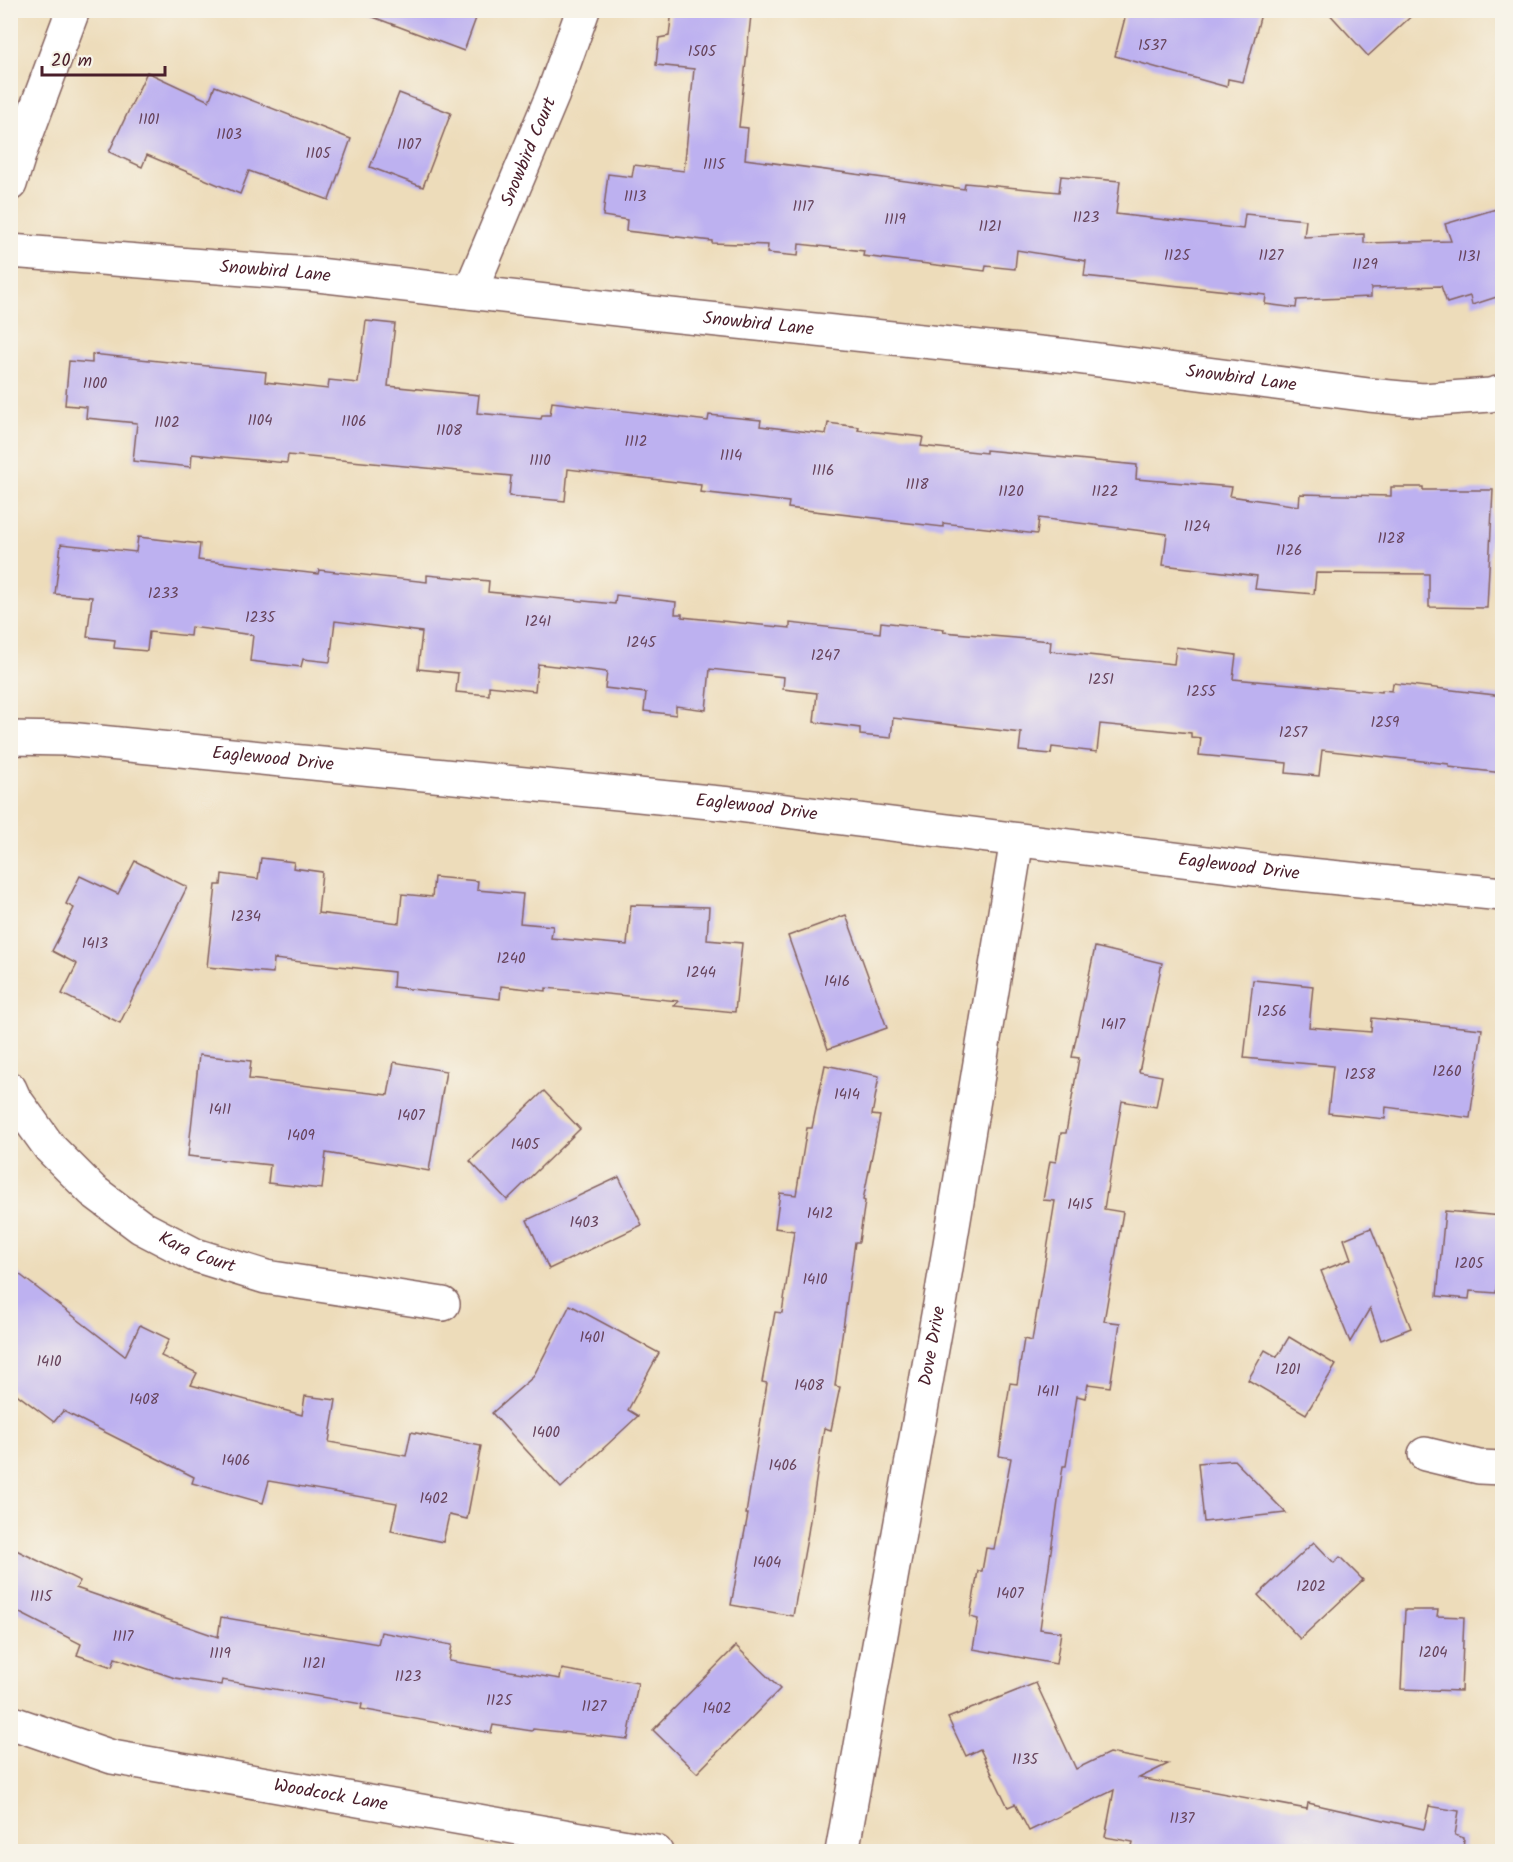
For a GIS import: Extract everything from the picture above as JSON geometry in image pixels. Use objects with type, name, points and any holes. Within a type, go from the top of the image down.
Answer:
[{"type":"street","points":[[10,184],[73,10]]},
{"type":"street","name":"Snowbird Court","points":[[470,292],[553,94],[583,10]]},
{"type":"street","name":"Snowbird Lane","points":[[10,251],[309,274],[670,315],[1068,356],[1369,395],[1423,400],[1503,392]]},
{"type":"street","name":"Eaglewood Drive","points":[[10,738],[68,739],[706,801],[1279,872],[1503,894]]},
{"type":"street","name":"Dove Drive","points":[[842,1851],[940,1304],[1017,840]]},
{"type":"street","name":"Kara Court","points":[[10,1089],[50,1148],[93,1191],[141,1227],[195,1256],[266,1277],[443,1304]]},
{"type":"street","points":[[1425,1454],[1479,1467],[1503,1468]]},
{"type":"street","name":"Woodcock Lane","points":[[10,1722],[112,1756],[656,1851]]},
{"type":"building","points":[[366,10],[479,10],[464,51],[365,14]]},
{"type":"building","points":[[672,10],[706,10],[751,15],[739,127],[748,128],[745,159],[964,189],[965,183],[1059,192],[1061,176],[1120,181],[1116,214],[1243,229],[1245,214],[1306,220],[1304,237],[1364,234],[1364,243],[1451,241],[1445,224],[1503,207],[1503,295],[1472,305],[1470,296],[1447,303],[1441,286],[1371,288],[1371,297],[1297,300],[1296,308],[1265,304],[1266,295],[1084,276],[1086,261],[1017,250],[1015,269],[986,266],[985,271],[863,256],[864,251],[799,244],[798,256],[767,253],[768,245],[712,243],[712,241],[626,231],[627,220],[603,216],[608,174],[632,177],[634,165],[684,171],[694,69],[656,65],[659,38],[669,36]]},
{"type":"building","points":[[1127,10],[1262,10],[1243,82],[1228,79],[1227,87],[1115,56]]},
{"type":"building","points":[[1326,10],[1418,10],[1368,56]]},
{"type":"building","points":[[147,72],[209,101],[215,86],[351,139],[329,200],[249,171],[240,194],[147,155],[142,167],[109,152]]},
{"type":"building","points":[[399,93],[451,113],[423,187],[370,167]]},
{"type":"building","points":[[366,321],[395,324],[388,386],[479,395],[477,413],[541,419],[542,415],[550,415],[552,402],[708,421],[709,415],[761,420],[760,426],[826,434],[828,423],[859,427],[858,430],[923,437],[921,446],[1137,465],[1136,479],[1232,487],[1230,496],[1299,506],[1300,494],[1391,496],[1391,487],[1423,487],[1423,490],[1493,490],[1487,608],[1429,607],[1429,574],[1316,573],[1314,594],[1255,589],[1257,576],[1163,565],[1167,534],[1039,518],[1037,534],[943,523],[943,527],[788,508],[789,502],[700,492],[701,485],[568,469],[565,501],[509,496],[511,476],[288,455],[287,463],[192,454],[191,467],[133,461],[137,423],[86,418],[87,407],[65,405],[69,361],[92,363],[92,354],[266,372],[265,382],[328,389],[329,380],[358,383]]},
{"type":"building","points":[[138,537],[200,544],[198,560],[318,574],[319,570],[427,582],[427,575],[489,581],[488,592],[615,604],[616,595],[676,602],[675,614],[682,614],[682,617],[790,628],[790,623],[880,633],[881,622],[944,629],[943,632],[1051,641],[1050,651],[1174,664],[1176,647],[1236,655],[1233,679],[1382,692],[1382,690],[1392,691],[1393,683],[1503,696],[1503,773],[1449,767],[1449,764],[1322,750],[1319,776],[1286,773],[1287,763],[1199,755],[1201,738],[1191,737],[1191,733],[1100,724],[1097,752],[1052,747],[1051,754],[1019,751],[1021,733],[893,718],[891,738],[860,735],[860,728],[814,722],[817,693],[783,689],[784,677],[710,669],[706,710],[676,706],[676,715],[644,711],[646,693],[605,688],[607,672],[538,664],[535,691],[489,686],[489,695],[456,692],[458,673],[418,669],[422,632],[335,621],[330,662],[303,659],[301,667],[250,661],[253,635],[191,627],[190,636],[149,632],[147,651],[114,648],[115,640],[87,637],[92,597],[55,594],[61,544],[136,552]]},
{"type":"building","points":[[261,858],[294,862],[293,868],[322,872],[318,913],[399,923],[402,894],[432,897],[434,877],[478,881],[477,890],[523,894],[520,923],[553,926],[551,938],[627,945],[631,905],[709,907],[707,940],[742,943],[735,1012],[674,1006],[679,1001],[546,988],[546,991],[501,986],[500,999],[393,987],[394,972],[274,959],[273,973],[207,967],[216,885],[221,885],[222,874],[258,879]]},
{"type":"building","points":[[135,861],[187,887],[120,1023],[62,994],[77,964],[52,951],[74,908],[66,904],[80,876],[118,894]]},
{"type":"building","points":[[846,915],[887,1028],[828,1049],[788,936]]},
{"type":"building","points":[[1095,947],[1162,963],[1139,1072],[1162,1076],[1156,1107],[1122,1101],[1104,1209],[1123,1212],[1104,1321],[1120,1323],[1110,1387],[1088,1384],[1085,1398],[1077,1396],[1066,1466],[1063,1466],[1040,1629],[1061,1632],[1056,1664],[973,1649],[978,1619],[970,1617],[978,1571],[982,1571],[986,1548],[994,1549],[1011,1458],[999,1456],[1010,1383],[1017,1384],[1024,1339],[1032,1341],[1055,1201],[1043,1200],[1050,1161],[1056,1162],[1061,1133],[1066,1133],[1079,1058],[1072,1057]]},
{"type":"building","points":[[1253,980],[1313,986],[1309,1027],[1371,1032],[1372,1018],[1482,1029],[1470,1118],[1386,1107],[1385,1119],[1328,1113],[1333,1066],[1244,1058]]},
{"type":"building","points":[[199,1055],[251,1061],[249,1079],[388,1095],[394,1062],[446,1071],[429,1171],[326,1153],[322,1189],[268,1183],[270,1165],[188,1156]]},
{"type":"building","points":[[825,1065],[879,1076],[872,1115],[880,1116],[863,1200],[865,1201],[859,1242],[855,1242],[835,1386],[840,1387],[831,1430],[824,1428],[793,1616],[731,1605],[748,1514],[746,1514],[767,1383],[762,1382],[775,1312],[782,1313],[794,1231],[775,1228],[780,1193],[796,1195],[807,1128],[812,1128]]},
{"type":"building","points":[[544,1091],[580,1129],[507,1200],[470,1161]]},
{"type":"building","points":[[619,1177],[642,1225],[549,1269],[527,1220]]},
{"type":"building","points":[[1445,1211],[1502,1216],[1496,1293],[1470,1291],[1469,1299],[1437,1296]]},
{"type":"building","points":[[1371,1228],[1411,1328],[1381,1340],[1370,1308],[1350,1342],[1321,1271],[1351,1259],[1344,1239]]},
{"type":"building","points":[[10,1267],[125,1356],[140,1325],[169,1339],[161,1356],[197,1373],[191,1385],[302,1415],[305,1396],[336,1400],[329,1442],[406,1456],[411,1432],[481,1446],[467,1519],[449,1515],[443,1542],[391,1531],[397,1503],[269,1481],[263,1503],[192,1483],[194,1477],[63,1411],[54,1422],[10,1389]]},
{"type":"building","points":[[570,1305],[659,1353],[628,1410],[638,1416],[561,1488],[492,1413],[533,1377]]},
{"type":"building","points":[[1289,1337],[1336,1365],[1306,1414],[1248,1380],[1265,1350],[1277,1357]]},
{"type":"building","points":[[1234,1460],[1286,1513],[1204,1522],[1198,1463]]},
{"type":"building","points":[[1314,1542],[1334,1563],[1340,1557],[1363,1580],[1300,1639],[1258,1595]]},
{"type":"building","points":[[10,1547],[80,1581],[76,1588],[218,1637],[221,1617],[378,1644],[381,1632],[452,1645],[449,1661],[560,1679],[562,1669],[638,1683],[628,1739],[533,1729],[532,1731],[493,1725],[491,1733],[361,1709],[362,1704],[222,1680],[221,1685],[175,1678],[115,1658],[112,1667],[77,1655],[81,1644],[10,1608]]},
{"type":"building","points":[[1405,1610],[1438,1610],[1437,1616],[1464,1617],[1461,1691],[1401,1689]]},
{"type":"building","points":[[736,1646],[780,1689],[697,1773],[653,1730]]},
{"type":"building","points":[[1036,1683],[1076,1769],[1109,1753],[1168,1764],[1139,1778],[1307,1809],[1308,1803],[1424,1829],[1429,1806],[1459,1811],[1455,1835],[1464,1838],[1463,1851],[1131,1851],[1133,1842],[1105,1837],[1114,1790],[1029,1831],[1015,1804],[1008,1807],[980,1749],[966,1756],[948,1718]]}]
